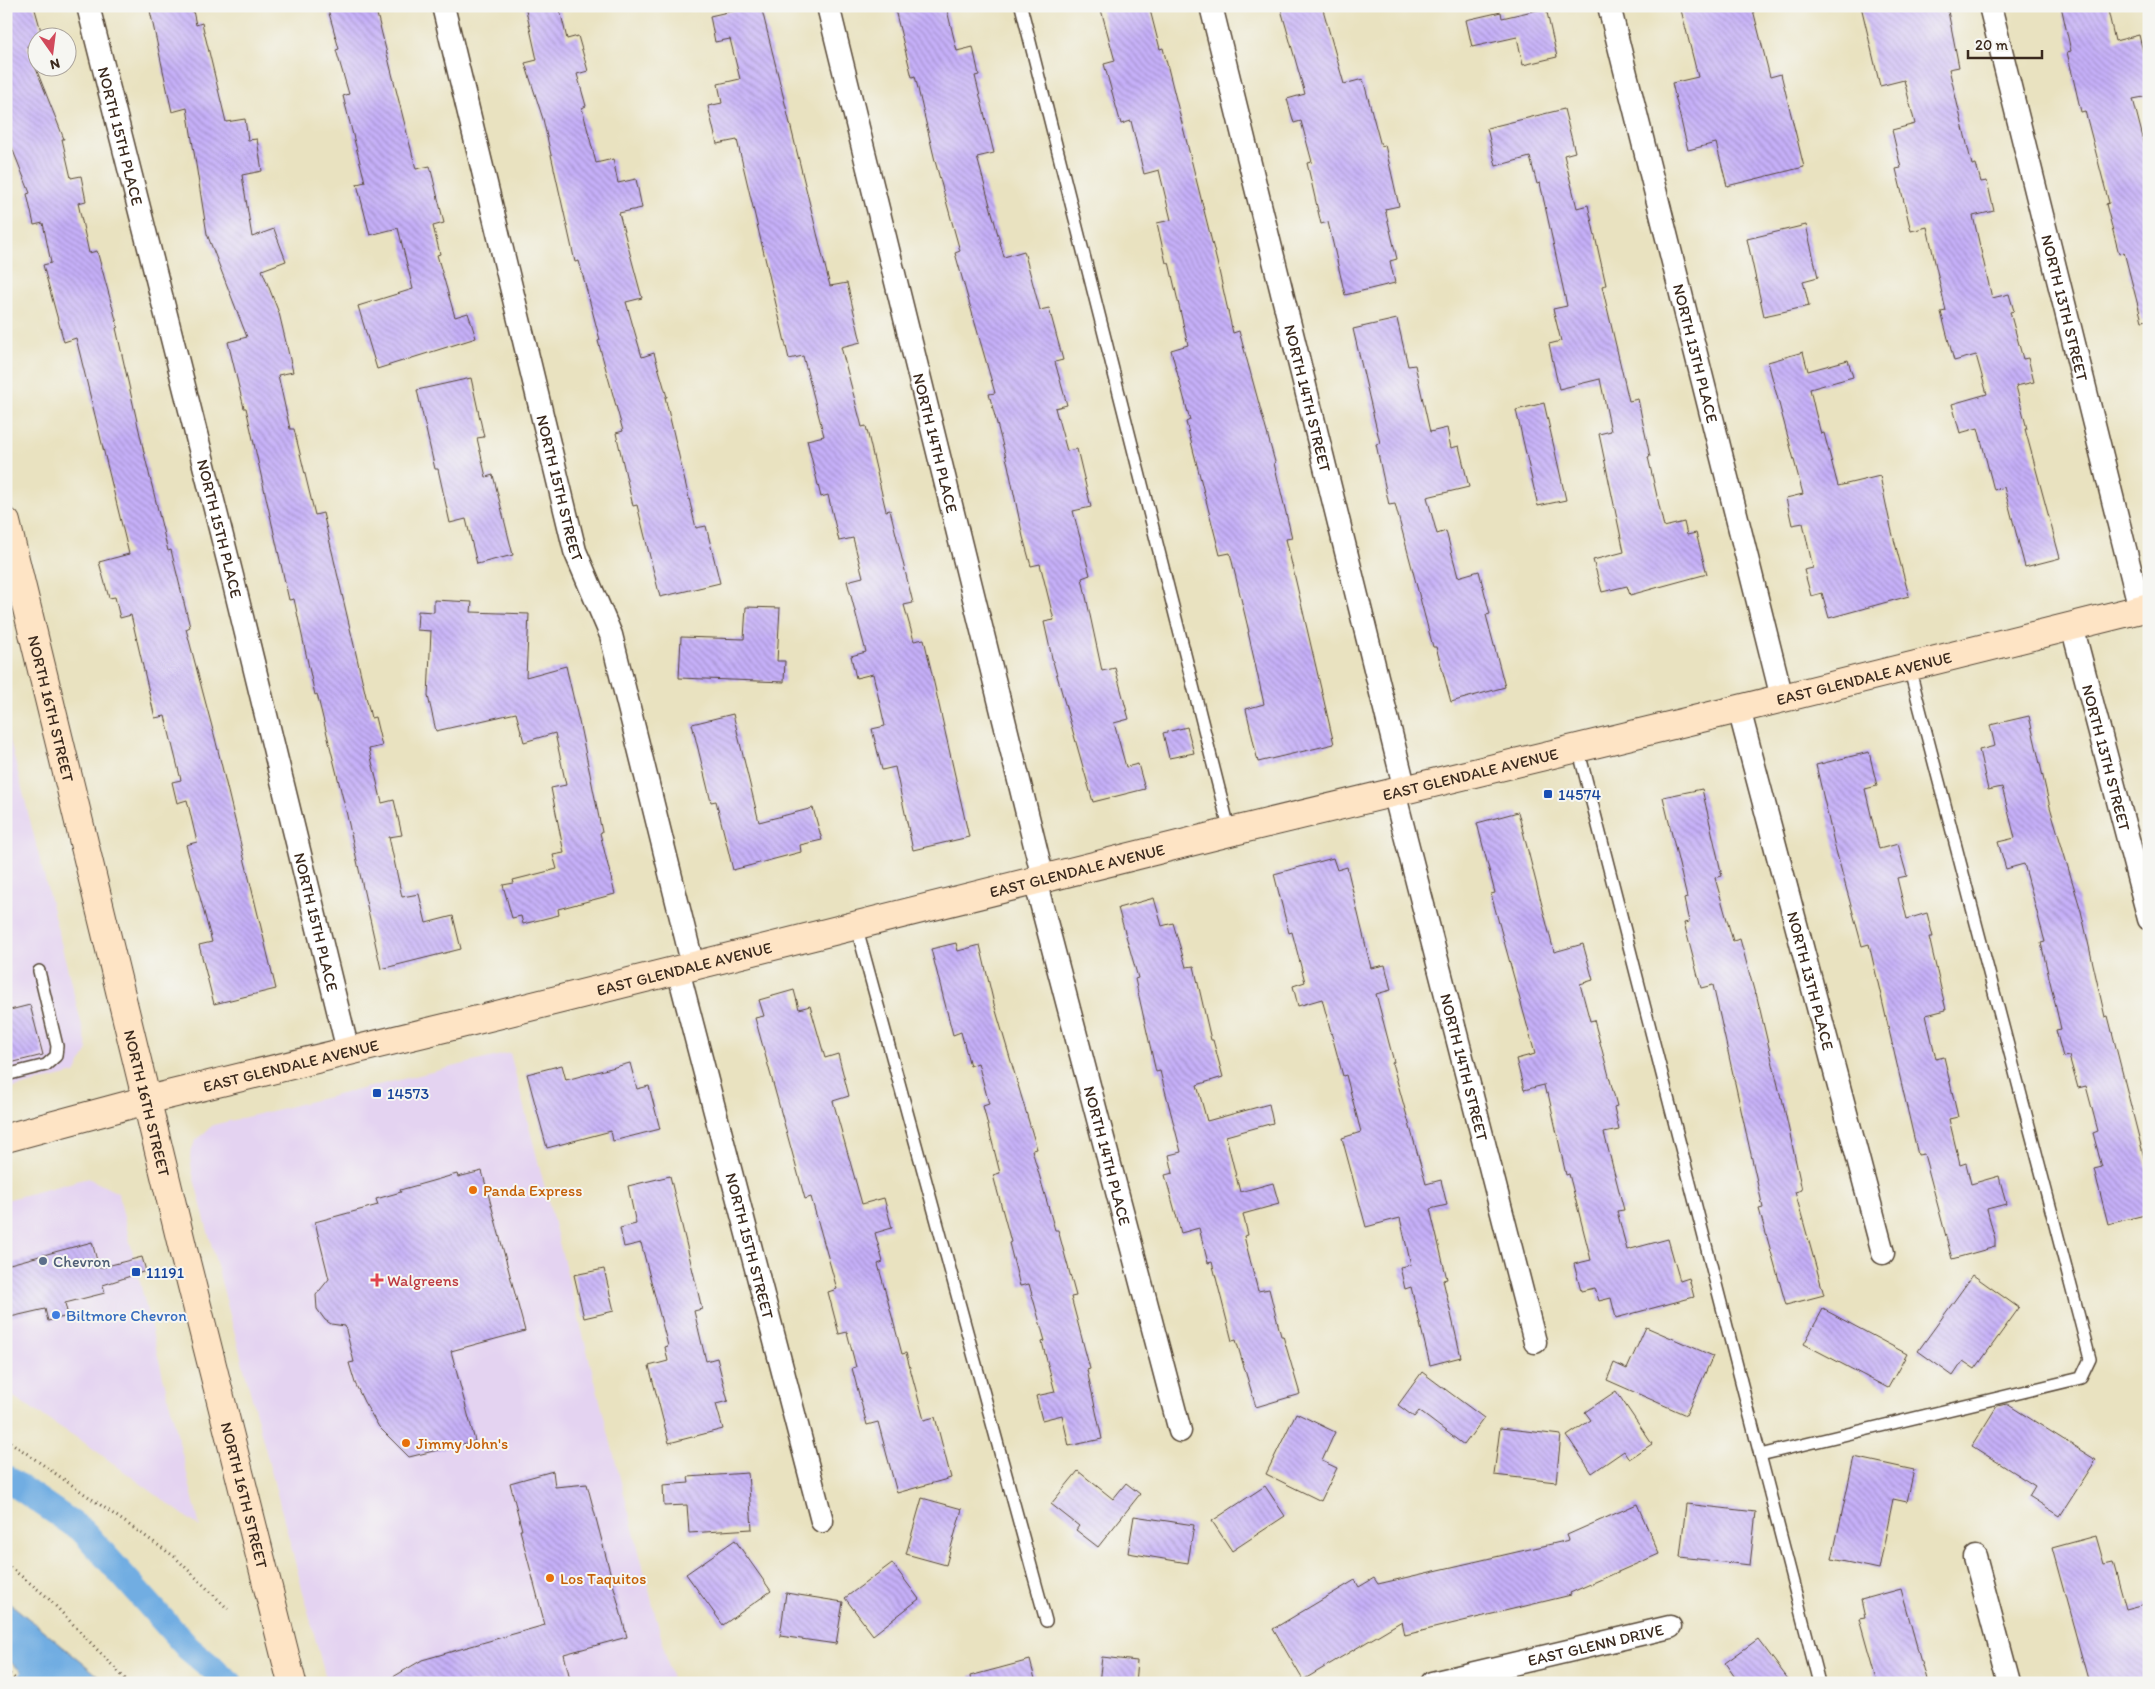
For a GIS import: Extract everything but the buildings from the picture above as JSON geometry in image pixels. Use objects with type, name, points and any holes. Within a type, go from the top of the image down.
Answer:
[{"type":"main road","name":"NORTH 16TH STREET","points":[[6,522],[147,1100],[290,1673]]},
{"type":"main road","name":"EAST GLENDALE AVENUE","points":[[6,1138],[147,1100],[2144,608]]},
{"type":"street","name":"NORTH 15TH PLACE","points":[[88,6],[232,576],[348,1051]]},
{"type":"street","name":"NORTH 15TH STREET","points":[[443,6],[575,551],[611,636],[685,968],[822,1522]]},
{"type":"street","name":"NORTH 14TH PLACE","points":[[828,6],[1039,879],[1180,1431]]},
{"type":"street","name":"NORTH 14TH STREET","points":[[1211,6],[1535,1342]]},
{"type":"street","name":"NORTH 13TH PLACE","points":[[1609,6],[1782,698]]},
{"type":"street","name":"NORTH 13TH STREET","points":[[1990,6],[2144,608]]},
{"type":"street","name":"NORTH 13TH STREET","points":[[2072,626],[2149,919]]},
{"type":"street","name":"NORTH 13TH PLACE","points":[[1739,709],[1883,1253]]},
{"type":"street","points":[[1975,1557],[2009,1683]]},
{"type":"street","name":"EAST GLENN DRIVE","points":[[1432,1683],[1670,1627]]},
{"type":"lane","points":[[1021,6],[1230,832]]},
{"type":"lane","points":[[1760,1455],[2081,1378],[2090,1359],[1909,667]]},
{"type":"lane","points":[[1578,748],[1819,1683]]},
{"type":"lane","points":[[856,925],[1046,1621]]},
{"type":"lane","points":[[6,1075],[46,1065],[56,1056],[57,1046],[39,971]]},
{"type":"path","points":[[6,1439],[174,1557],[228,1609]]},
{"type":"path","points":[[6,1564],[46,1596],[129,1683]]},
{"type":"path","points":[[6,1671],[20,1683]]},
{"type":"shaded area","points":[[6,725],[88,1050],[75,1073],[6,1090]]},
{"type":"shaded area","points":[[510,1053],[673,1683],[327,1683],[192,1171],[190,1155],[195,1141],[213,1125]]},
{"type":"shaded area","points":[[88,1178],[118,1193],[200,1527],[88,1445],[6,1392],[6,1200]]},
{"type":"water","points":[[6,1600],[107,1683],[35,1683],[6,1658]]},
{"type":"waterway","points":[[6,1478],[83,1531],[188,1648],[230,1683]]},
{"type":"waterway","points":[[18,1683],[30,1666]]},
{"type":"place","name":"14574","points":[[1548,794]]},
{"type":"place","name":"14573","points":[[377,1093]]},
{"type":"place","name":"Panda Express","points":[[473,1190]]},
{"type":"place","name":"Chevron","points":[[43,1261]]},
{"type":"place","name":"11191","points":[[136,1272]]},
{"type":"place","name":"Walgreens","points":[[377,1280]]},
{"type":"place","name":"Biltmore Chevron","points":[[56,1315]]},
{"type":"place","name":"Jimmy John's","points":[[406,1443]]},
{"type":"place","name":"Los Taquitos","points":[[550,1578]]}]
